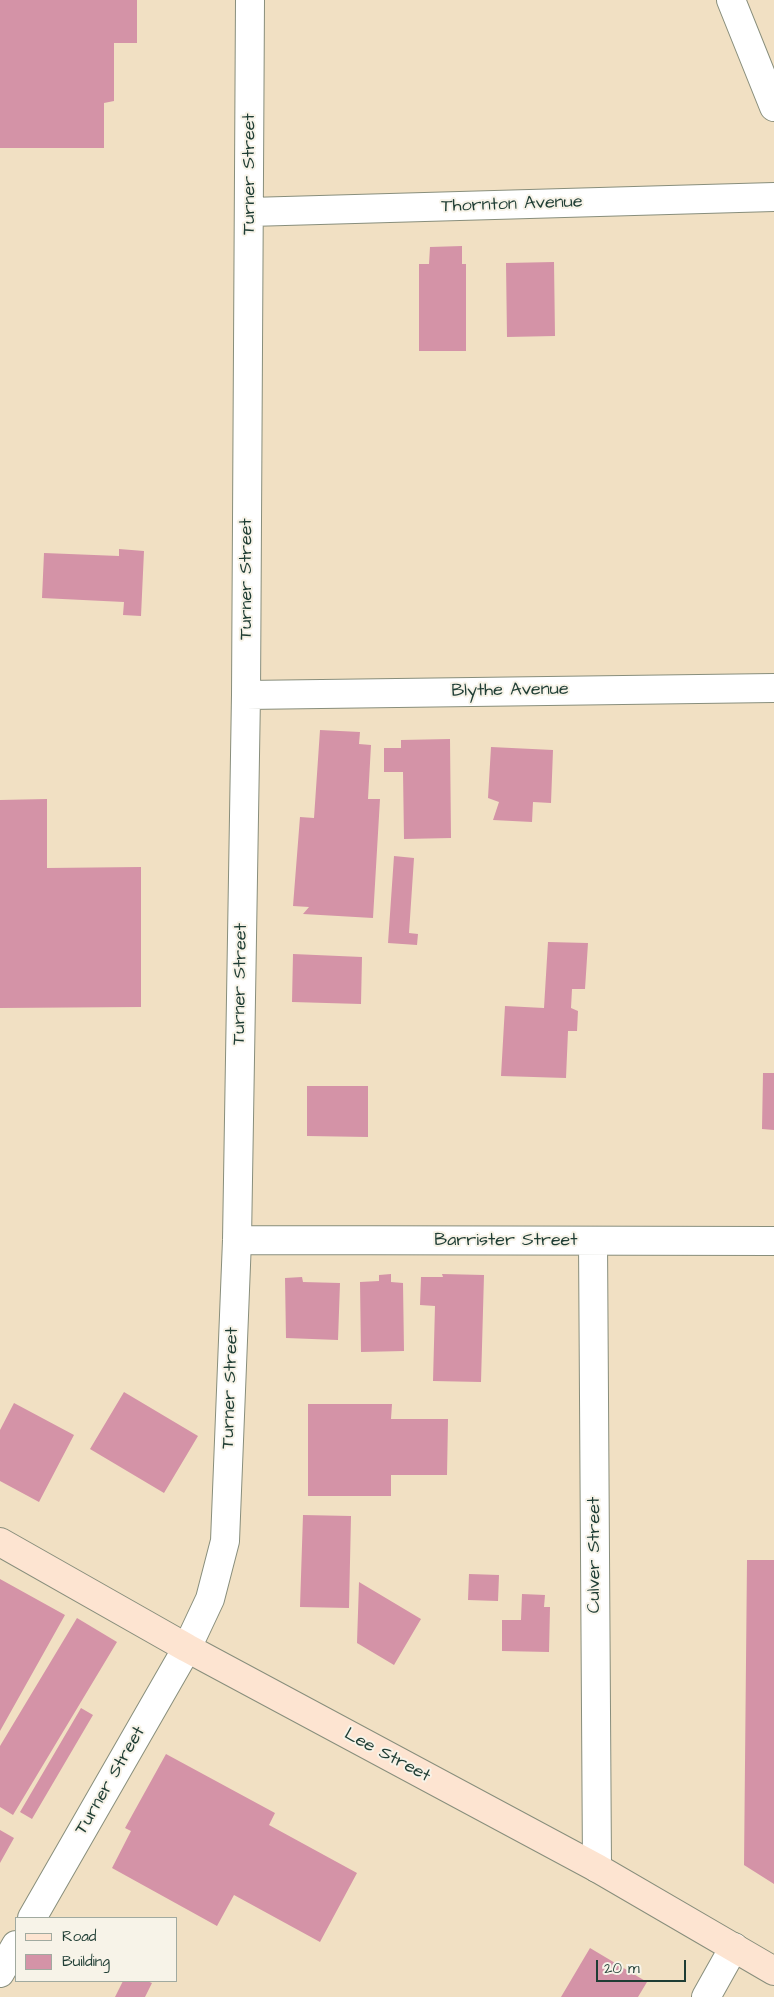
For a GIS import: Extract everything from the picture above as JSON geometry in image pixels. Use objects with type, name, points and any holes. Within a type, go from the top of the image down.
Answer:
[{"type":"street","name":"Turner Street","points":[[33,1917],[187,1648],[210,1599],[225,1541],[237,1240],[246,695],[250,0]]},
{"type":"street","points":[[731,0],[774,108]]},
{"type":"street","name":"Thornton Avenue","points":[[250,212],[774,197]]},
{"type":"street","name":"Blythe Avenue","points":[[246,695],[774,688]]},
{"type":"street","name":"Barrister Street","points":[[237,1240],[774,1242]]},
{"type":"street","name":"Culver Street","points":[[593,1241],[597,1868]]},
{"type":"street","name":"Lee Street","points":[[0,1542],[187,1648],[597,1868],[774,1971]]},
{"type":"street","points":[[0,1973],[15,1947]]},
{"type":"street","points":[[706,1997],[734,1948]]},
{"type":"building","points":[[0,0],[137,0],[137,43],[114,43],[114,101],[104,103],[104,148],[0,148]]},
{"type":"building","points":[[462,246],[462,264],[466,264],[466,351],[419,351],[419,264],[429,264],[430,247]]},
{"type":"building","points":[[554,262],[555,336],[507,337],[506,263]]},
{"type":"building","points":[[119,549],[144,551],[141,616],[123,615],[124,602],[42,598],[44,553],[119,556]]},
{"type":"building","points":[[320,730],[360,732],[359,744],[371,745],[368,799],[380,799],[373,918],[303,914],[309,907],[293,906],[300,817],[314,818]]},
{"type":"building","points":[[450,739],[451,838],[404,839],[403,772],[384,772],[384,748],[401,748],[401,740]]},
{"type":"building","points":[[491,747],[553,750],[551,803],[533,802],[532,822],[493,820],[499,802],[488,798]]},
{"type":"building","points":[[47,799],[47,868],[141,867],[141,1007],[0,1008],[0,800]]},
{"type":"building","points":[[394,856],[414,858],[409,933],[418,934],[417,945],[388,943]]},
{"type":"building","points":[[548,942],[588,943],[585,989],[572,989],[571,1008],[578,1011],[577,1031],[568,1031],[566,1078],[501,1076],[505,1006],[544,1008]]},
{"type":"building","points":[[293,954],[362,957],[361,1004],[292,1002]]},
{"type":"building","points":[[763,1073],[774,1073],[774,1130],[762,1129]]},
{"type":"building","points":[[307,1086],[368,1086],[368,1137],[307,1136]]},
{"type":"building","points":[[391,1274],[391,1282],[403,1283],[404,1351],[361,1352],[360,1282],[379,1281],[379,1275]]},
{"type":"building","points":[[442,1274],[484,1275],[481,1382],[433,1381],[435,1306],[420,1305],[421,1277],[443,1277]]},
{"type":"building","points":[[302,1277],[303,1282],[340,1283],[338,1340],[286,1338],[285,1278]]},
{"type":"building","points":[[124,1392],[198,1436],[164,1493],[90,1449]]},
{"type":"building","points":[[14,1403],[74,1435],[39,1502],[0,1481],[0,1430]]},
{"type":"building","points":[[308,1404],[392,1404],[391,1419],[448,1419],[447,1475],[391,1475],[391,1496],[308,1496]]},
{"type":"building","points":[[303,1515],[351,1516],[349,1608],[300,1607]]},
{"type":"building","points":[[747,1560],[774,1560],[774,1884],[744,1865]]},
{"type":"building","points":[[469,1574],[499,1575],[498,1601],[468,1600]]},
{"type":"building","points":[[0,1579],[65,1615],[0,1731]]},
{"type":"building","points":[[359,1582],[421,1619],[394,1665],[357,1643]]},
{"type":"building","points":[[522,1594],[545,1595],[544,1607],[550,1607],[549,1652],[502,1651],[502,1620],[521,1620]]},
{"type":"building","points":[[77,1618],[117,1642],[13,1815],[0,1807],[0,1746]]},
{"type":"building","points":[[81,1708],[93,1715],[32,1819],[20,1812]]},
{"type":"building","points":[[166,1754],[275,1813],[269,1825],[357,1873],[320,1942],[234,1895],[217,1926],[112,1868],[131,1831],[125,1828]]},
{"type":"building","points":[[0,1830],[14,1838],[0,1863]]},
{"type":"building","points":[[590,1948],[647,1982],[638,1997],[561,1997]]},
{"type":"building","points":[[122,1982],[152,1983],[145,1997],[115,1997]]}]
